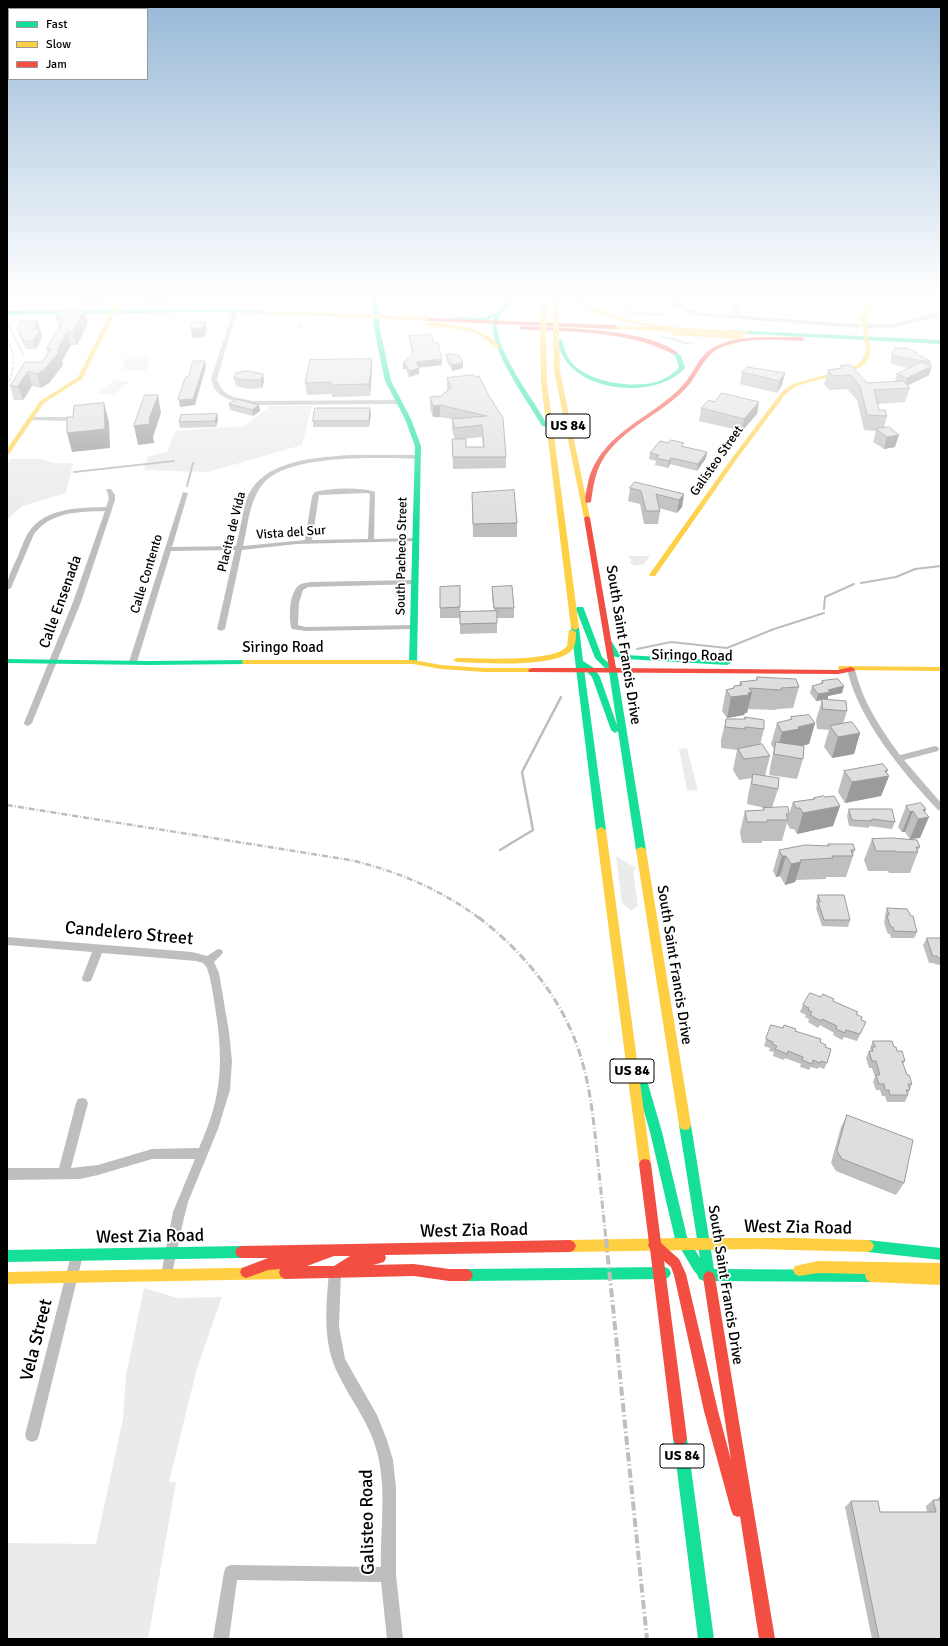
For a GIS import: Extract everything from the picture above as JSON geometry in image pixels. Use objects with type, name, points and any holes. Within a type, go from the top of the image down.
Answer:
[{"type":"main road","points":[[7,452],[39,406],[48,397],[80,378],[83,373]]},
{"type":"main road","name":"South Pacheco Street","points":[[387,373],[388,381],[408,419],[416,449],[413,662]]},
{"type":"main road","points":[[515,373],[541,417],[552,450]]},
{"type":"main road","name":"US 84","points":[[544,373],[552,450],[581,666],[605,866],[706,1639]]},
{"type":"main road","name":"South Saint Francis Drive","points":[[558,373],[561,394],[587,516],[609,644],[767,1639]]},
{"type":"main road","points":[[582,373],[604,382],[631,385],[656,383],[673,377],[677,373]]},
{"type":"main road","points":[[587,516],[590,487],[597,467],[606,452],[617,438],[682,388],[691,379],[695,373]]},
{"type":"main road","name":"Galisteo Street","points":[[653,575],[748,438],[787,390],[802,382],[836,373]]},
{"type":"main road","points":[[568,572],[597,654],[602,662],[612,666]]},
{"type":"main road","points":[[457,660],[532,658],[557,656],[567,652],[572,642],[573,606]]},
{"type":"main road","points":[[609,644],[615,654],[626,656],[727,663]]},
{"type":"main road","name":"Siringo Road","points":[[7,661],[133,662],[139,660],[154,662],[413,662],[441,667],[477,670],[581,666],[602,662]]},
{"type":"main road","name":"Siringo Road","points":[[413,662],[423,660],[457,660],[581,666]]},
{"type":"main road","name":"Siringo Road","points":[[591,670],[612,666],[727,663],[836,667],[851,669],[941,669]]},
{"type":"main road","points":[[581,666],[591,670],[596,677],[627,761]]},
{"type":"main road","name":"Siringo Road","points":[[612,666],[824,672],[838,672],[851,669]]},
{"type":"main road","points":[[627,1034],[656,1132],[680,1233],[684,1244],[698,1267],[709,1275]]},
{"type":"main road","name":"West Zia Road","points":[[7,1256],[704,1243],[887,1246],[941,1254]]},
{"type":"main road","points":[[654,1245],[687,1274],[712,1411],[758,1584]]},
{"type":"main road","points":[[335,1272],[355,1260],[363,1258],[417,1257],[438,1248]]},
{"type":"main road","points":[[243,1274],[265,1263],[305,1261],[337,1250]]},
{"type":"main road","points":[[756,1276],[818,1267],[941,1269]]},
{"type":"main road","points":[[7,1278],[414,1270],[449,1275],[658,1272],[756,1276],[892,1276],[941,1279]]},
{"type":"street","points":[[216,373],[214,379],[217,388],[230,398],[253,403],[399,402]]},
{"type":"street","points":[[30,419],[71,419]]},
{"type":"street","name":"Placita de Vida","points":[[221,629],[254,491],[260,482],[276,472],[295,464],[324,458],[416,449]]},
{"type":"street","name":"Calle Ensenada","points":[[28,723],[77,602],[112,497],[109,490]]},
{"type":"street","points":[[308,542],[315,496],[317,493],[366,491],[373,493],[371,541]]},
{"type":"street","name":"Calle Contento","points":[[133,662],[185,492]]},
{"type":"street","points":[[7,588],[31,534],[41,521],[55,514],[66,512],[108,509]]},
{"type":"street","name":"Vista del Sur","points":[[168,549],[240,548],[308,542],[415,540]]},
{"type":"street","points":[[414,582],[310,584],[302,586],[299,590],[293,621],[295,627],[306,629],[414,627]]},
{"type":"street","points":[[851,669],[859,695],[899,758],[941,808]]},
{"type":"street","points":[[899,758],[935,749]]},
{"type":"street","name":"Candelero Street","points":[[7,941],[192,956],[204,958],[212,964],[225,1050],[226,1070],[224,1090],[219,1110],[185,1194],[178,1217],[167,1275]]},
{"type":"street","points":[[87,978],[99,948]]},
{"type":"street","points":[[208,961],[218,953]]},
{"type":"street","points":[[64,1173],[82,1103]]},
{"type":"street","points":[[7,1174],[89,1172],[132,1158],[152,1154],[202,1153]]},
{"type":"street","name":"Vela Street","points":[[32,1435],[77,1254]]},
{"type":"street","name":"Galisteo Road","points":[[335,1272],[332,1315],[333,1335],[338,1359],[349,1382],[374,1423],[386,1462],[389,1501],[388,1575],[395,1639]]},
{"type":"street","points":[[221,1639],[231,1572],[388,1575]]},
{"type":"shaded area","points":[[116,379],[130,382],[114,394],[97,394]]},
{"type":"shaded area","points":[[271,406],[312,406],[302,445],[208,472],[144,470],[148,456],[167,452],[175,431],[244,426]]},
{"type":"shaded area","points":[[10,459],[44,459],[54,463],[73,463],[66,493],[22,506],[7,520],[7,464]]},
{"type":"shaded area","points":[[650,556],[644,564],[636,566],[630,563],[632,560],[628,557]]},
{"type":"shaded area","points":[[687,748],[698,791],[687,790],[679,749]]},
{"type":"shaded area","points":[[616,856],[636,868],[633,871],[638,906],[631,911],[622,903]]},
{"type":"shaded area","points":[[144,1288],[178,1298],[222,1297],[197,1368],[169,1482],[176,1482],[148,1639],[7,1639],[7,1543],[96,1544],[123,1419],[126,1375]]},
{"type":"building","points":[[18,373],[27,373],[18,386],[10,386]]},
{"type":"building","points":[[190,373],[201,373],[193,399],[179,400],[178,399],[185,378]]},
{"type":"building","points":[[236,373],[263,374],[261,380],[246,380],[234,378]]},
{"type":"building","points":[[307,373],[370,373],[369,384],[331,385],[331,382],[305,383]]},
{"type":"building","points":[[745,373],[785,373],[779,381]]},
{"type":"building","points":[[830,373],[858,373],[867,383],[903,381],[910,388],[874,390],[879,410],[885,410],[887,416],[867,415],[860,386],[851,375],[833,376]]},
{"type":"building","points":[[899,373],[918,373],[907,378],[897,374]]},
{"type":"building","points":[[474,375],[475,377],[479,376],[489,396],[503,418],[506,457],[453,457],[452,439],[466,439],[466,447],[484,447],[482,425],[455,428],[452,419],[487,416],[440,405],[433,406],[430,397],[441,396],[451,388],[447,378]]},
{"type":"building","points":[[722,393],[759,402],[744,419],[701,408],[709,400],[714,402]]},
{"type":"building","points":[[145,395],[158,395],[149,419],[150,424],[134,426]]},
{"type":"building","points":[[237,399],[259,405],[252,410],[229,404]]},
{"type":"building","points":[[104,403],[105,429],[67,433],[67,417],[73,417],[74,406]]},
{"type":"building","points":[[315,408],[370,408],[369,421],[313,421]]},
{"type":"building","points":[[217,414],[215,421],[179,422],[181,415]]},
{"type":"building","points":[[889,427],[899,435],[887,437],[876,429]]},
{"type":"building","points":[[671,440],[684,443],[681,446],[707,452],[698,464],[671,458],[669,461],[656,458],[659,455],[650,453],[660,441],[668,443]]},
{"type":"building","points":[[635,482],[684,494],[679,500],[656,494],[660,511],[646,511],[641,491],[630,488]]},
{"type":"building","points":[[514,490],[517,523],[473,524],[472,493]]},
{"type":"building","points":[[460,586],[460,607],[440,608],[440,587]]},
{"type":"building","points":[[512,586],[514,608],[494,608],[492,587]]},
{"type":"building","points":[[497,611],[497,623],[460,624],[460,612]]},
{"type":"building","points":[[757,677],[796,679],[799,687],[781,688],[781,690],[749,688],[752,692],[748,693],[749,695],[731,697],[726,690],[734,688],[734,686],[742,685],[740,682],[757,680]]},
{"type":"building","points":[[838,679],[844,686],[828,690],[830,692],[818,694],[812,686],[823,683],[822,681]]},
{"type":"building","points":[[822,699],[846,701],[847,711],[823,709]]},
{"type":"building","points":[[809,715],[815,723],[798,727],[799,729],[782,732],[777,723],[792,719],[791,717]]},
{"type":"building","points":[[745,717],[764,720],[764,729],[725,727],[726,719],[745,719]]},
{"type":"building","points":[[852,722],[860,733],[838,737],[830,726]]},
{"type":"building","points":[[776,742],[804,746],[803,759],[774,754]]},
{"type":"building","points":[[762,744],[770,756],[744,759],[738,749]]},
{"type":"building","points":[[883,764],[888,770],[885,771],[889,776],[852,782],[844,771]]},
{"type":"building","points":[[753,774],[779,778],[778,789],[752,784]]},
{"type":"building","points":[[834,796],[840,806],[803,813],[800,808],[796,808],[793,802],[815,799],[814,798]]},
{"type":"building","points":[[921,803],[926,809],[923,810],[929,817],[918,819],[913,811],[910,812],[906,806]]},
{"type":"building","points":[[788,807],[789,814],[786,814],[788,820],[747,822],[745,811],[764,810],[763,808]]},
{"type":"building","points":[[849,809],[892,809],[895,822],[872,819],[871,821],[852,820]]},
{"type":"building","points":[[892,838],[917,840],[920,847],[916,847],[918,852],[876,851],[872,839]]},
{"type":"building","points":[[828,844],[853,844],[855,850],[851,850],[853,856],[832,856],[833,858],[800,860],[801,862],[791,864],[786,856],[782,856],[779,850],[805,845],[829,846]]},
{"type":"building","points":[[818,895],[844,895],[850,920],[824,920],[818,902],[820,902]]},
{"type":"building","points":[[887,908],[907,909],[911,916],[913,916],[917,932],[894,931],[893,927],[891,927],[889,923]]},
{"type":"building","points":[[927,938],[941,938],[941,958],[933,956]]},
{"type":"building","points":[[810,993],[821,997],[823,994],[834,999],[833,1001],[858,1012],[856,1014],[862,1017],[861,1020],[866,1022],[860,1034],[846,1030],[845,1033],[836,1029],[837,1026],[822,1019],[821,1021],[810,1015],[812,1012],[808,1010],[809,1008],[803,1005]]},
{"type":"building","points":[[771,1025],[783,1028],[784,1025],[796,1029],[795,1031],[821,1039],[820,1042],[826,1045],[825,1047],[831,1049],[827,1063],[821,1061],[820,1063],[813,1060],[812,1064],[802,1060],[803,1057],[788,1051],[787,1054],[775,1049],[777,1046],[772,1044],[773,1042],[766,1039]]},
{"type":"building","points":[[873,1041],[892,1041],[897,1051],[902,1051],[905,1061],[902,1061],[912,1084],[908,1084],[910,1090],[906,1090],[908,1095],[890,1095],[889,1090],[885,1090],[884,1084],[879,1084],[876,1075],[880,1075],[876,1061],[872,1061],[869,1051],[873,1051],[872,1047],[875,1047]]},
{"type":"building","points":[[847,1115],[913,1140],[904,1183],[842,1159],[837,1151]]},
{"type":"building","points":[[940,1497],[941,1639],[879,1639],[851,1501],[878,1501],[880,1512],[936,1512],[933,1500],[940,1500]]},
{"type":"waterway","points":[[74,472],[174,461]]},
{"type":"waterway","points":[[187,486],[193,463]]},
{"type":"waterway","points":[[861,583],[896,577],[915,569],[941,566]]},
{"type":"waterway","points":[[824,609],[825,597],[854,584]]},
{"type":"waterway","points":[[637,649],[671,642],[727,648],[774,629],[824,613]]},
{"type":"waterway","points":[[500,850],[533,830],[522,772],[561,697]]},
{"type":"railway","points":[[7,386],[12,373]]},
{"type":"railway","points":[[7,805],[367,864],[418,882],[449,898],[479,918]]},
{"type":"railway","points":[[478,917],[508,942],[535,972],[558,1004],[575,1040],[584,1067],[592,1110],[606,1240]]},
{"type":"railway","points":[[606,1239],[647,1639]]},
{"type":"traffic: fast","points":[[386,373],[388,381],[408,419],[418,446],[413,662]]},
{"type":"traffic: fast","points":[[513,373],[545,426]]},
{"type":"traffic: fast","points":[[582,373],[604,382],[629,386],[652,385],[662,382],[676,373]]},
{"type":"traffic: fast","points":[[580,609],[599,658],[612,670]]},
{"type":"traffic: fast","points":[[575,628],[601,830]]},
{"type":"traffic: fast","points":[[609,644],[615,654],[626,657],[727,663]]},
{"type":"traffic: fast","points":[[7,661],[148,663],[246,662]]},
{"type":"traffic: fast","points":[[580,662],[591,670],[596,677],[615,730]]},
{"type":"traffic: fast","points":[[613,671],[641,850]]},
{"type":"traffic: fast","points":[[642,1084],[656,1132],[681,1239],[698,1267],[709,1275]]},
{"type":"traffic: fast","points":[[685,1125],[709,1277]]},
{"type":"traffic: fast","points":[[868,1246],[941,1254]]},
{"type":"traffic: fast","points":[[7,1256],[241,1252]]},
{"type":"traffic: fast","points":[[467,1275],[665,1273]]},
{"type":"traffic: fast","points":[[703,1275],[871,1276]]},
{"type":"traffic: fast","points":[[680,1438],[706,1639]]},
{"type":"traffic: slow","points":[[7,453],[42,402],[80,378],[83,373]]},
{"type":"traffic: slow","points":[[544,373],[575,628]]},
{"type":"traffic: slow","points":[[557,373],[587,518]]},
{"type":"traffic: slow","points":[[653,575],[734,459],[783,394],[791,387],[798,384],[838,373]]},
{"type":"traffic: slow","points":[[457,660],[498,661],[548,657],[560,654],[570,648],[572,632]]},
{"type":"traffic: slow","points":[[246,662],[413,662],[441,667],[484,670],[532,670]]},
{"type":"traffic: slow","points":[[842,668],[941,669]]},
{"type":"traffic: slow","points":[[601,830],[645,1164]]},
{"type":"traffic: slow","points":[[641,850],[685,1125]]},
{"type":"traffic: slow","points":[[570,1246],[756,1243],[868,1246]]},
{"type":"traffic: slow","points":[[799,1270],[818,1267],[941,1269]]},
{"type":"traffic: slow","points":[[7,1278],[285,1273]]},
{"type":"traffic: slow","points":[[871,1276],[941,1279]]},
{"type":"traffic: jam","points":[[588,502],[595,471],[599,461],[607,449],[628,429],[675,396],[685,386],[694,373]]},
{"type":"traffic: jam","points":[[587,518],[613,671]]},
{"type":"traffic: jam","points":[[532,670],[838,672],[851,669]]},
{"type":"traffic: jam","points":[[645,1164],[680,1438]]},
{"type":"traffic: jam","points":[[654,1245],[675,1263],[680,1274],[711,1411],[738,1510]]},
{"type":"traffic: jam","points":[[241,1252],[570,1246]]},
{"type":"traffic: jam","points":[[246,1272],[268,1264],[301,1262],[329,1253]]},
{"type":"traffic: jam","points":[[335,1272],[355,1260],[380,1258]]},
{"type":"traffic: jam","points":[[285,1273],[414,1270],[449,1275],[467,1275]]},
{"type":"traffic: jam","points":[[709,1277],[767,1639]]}]
